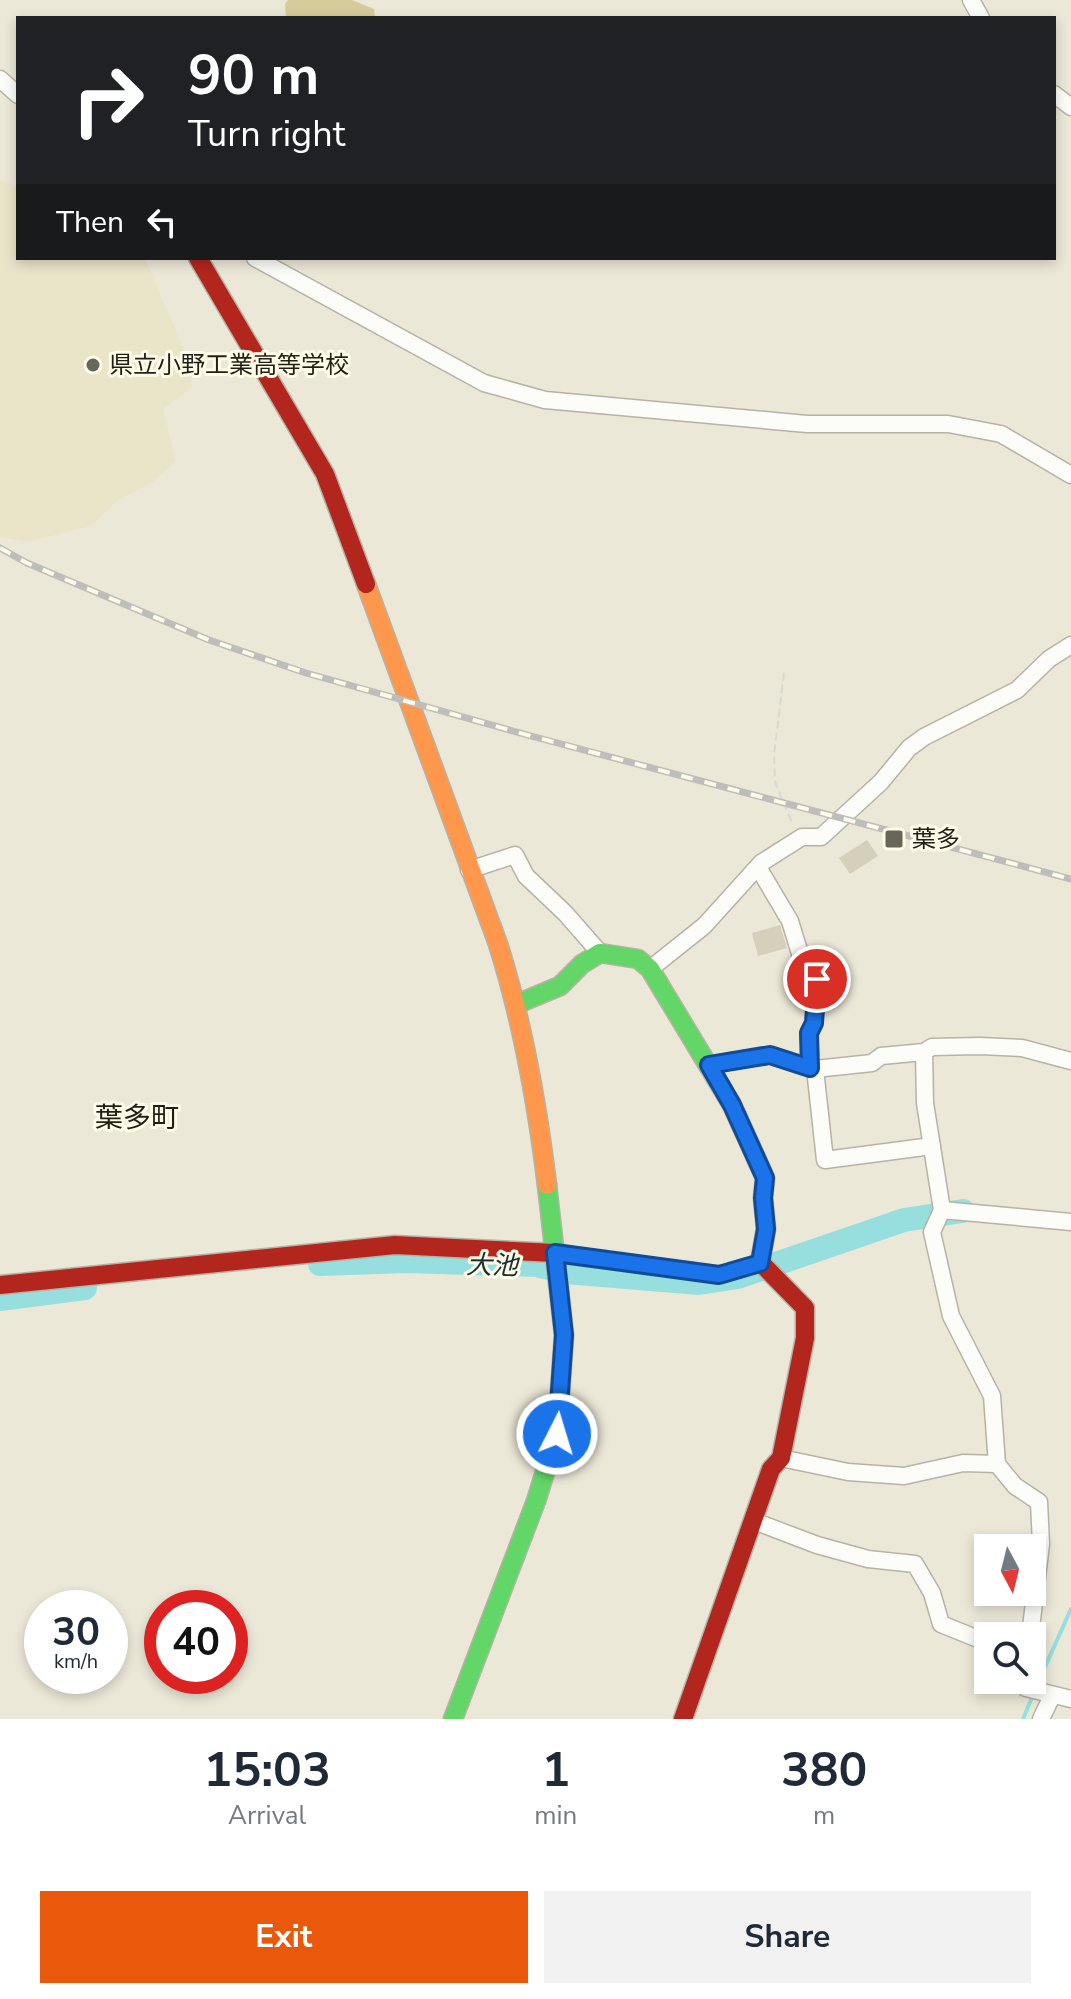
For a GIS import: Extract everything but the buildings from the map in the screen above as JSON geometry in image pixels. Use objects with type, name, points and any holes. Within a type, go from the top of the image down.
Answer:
[{"type":"street","points":[[0,79],[16,93]]},
{"type":"street","points":[[199,260],[325,474],[498,944],[517,1004],[540,1125],[564,1335],[557,1434],[536,1501],[453,1719]]},
{"type":"street","points":[[259,260],[484,383],[545,400],[807,424],[948,424],[1001,434],[1071,475]]},
{"type":"street","points":[[650,969],[704,926],[758,867],[802,837],[821,837],[881,782],[909,748],[924,737],[1017,690],[1049,659],[1071,645]]},
{"type":"street","points":[[469,870],[515,855],[526,876],[565,913],[600,953],[638,959],[650,969],[732,1105],[765,1178],[766,1229],[760,1263]]},
{"type":"street","points":[[758,867],[790,921],[805,970],[817,979],[814,1023],[809,1033],[825,1160],[932,1146]]},
{"type":"street","points":[[517,1004],[560,986],[582,964],[600,953]]},
{"type":"street","points":[[709,1065],[770,1055],[812,1069],[872,1063],[881,1056],[924,1052],[932,1047],[980,1046],[1022,1048],[1071,1061]]},
{"type":"street","points":[[924,1052],[925,1103],[942,1210],[932,1232],[951,1316],[992,1396],[997,1464],[1015,1486],[1039,1502],[1041,1544],[1032,1622]]},
{"type":"street","points":[[942,1210],[1071,1222]]},
{"type":"street","points":[[0,1285],[395,1245],[555,1253],[719,1275],[760,1263]]},
{"type":"street","points":[[683,1719],[771,1469],[781,1458],[805,1338],[805,1308],[760,1263]]},
{"type":"street","points":[[781,1458],[848,1472],[904,1476],[963,1463],[997,1464]]},
{"type":"street","points":[[754,1521],[817,1545],[868,1559],[915,1564],[932,1593],[941,1624],[974,1637]]},
{"type":"street","points":[[1046,1693],[1071,1699]]},
{"type":"street","points":[[1041,1719],[1052,1696]]},
{"type":"path","points":[[784,673],[774,755],[775,782],[792,823],[802,837]]},
{"type":"shaded area","points":[[288,0],[352,0],[374,9],[375,16],[286,16],[285,4]]},
{"type":"shaded area","name":"県立小野工業高等学校","points":[[0,181],[16,188],[16,260],[146,260],[181,343],[193,387],[163,409],[176,461],[151,483],[118,500],[91,526],[27,542],[0,537]]},
{"type":"waterway","name":"大池","points":[[320,1264],[406,1261],[537,1265],[566,1272],[699,1283],[738,1277],[904,1220],[963,1211]]},
{"type":"waterway","name":"大池","points":[[0,1299],[85,1288]]},
{"type":"waterway","points":[[1046,1665],[1071,1609]]},
{"type":"waterway","points":[[1023,1719],[1033,1695]]},
{"type":"railway","points":[[0,548],[27,563],[209,640],[306,673],[1071,879]]},
{"type":"traffic: fast","points":[[517,1004],[560,986],[582,964],[600,953],[638,959],[650,969],[732,1105],[765,1178],[766,1229],[760,1262]]},
{"type":"traffic: fast","points":[[453,1719],[536,1501],[557,1434],[564,1335],[547,1185]]},
{"type":"traffic: slow","points":[[366,584],[498,944],[528,1063],[547,1185]]},
{"type":"traffic: jam","points":[[199,260],[325,474],[366,584]]},
{"type":"traffic: jam","points":[[0,1285],[395,1245],[555,1253]]},
{"type":"traffic: jam","points":[[683,1719],[771,1469],[781,1458],[805,1338],[805,1308],[760,1262]]},
{"type":"place","name":"県立小野工業高等学校","points":[[93,365]]},
{"type":"place","name":"葉多","points":[[894,839]]},
{"type":"district","name":"葉多町","points":[[137,1117]]},
{"type":"route","points":[[557,1434],[564,1335],[555,1253],[719,1275],[760,1263],[766,1229],[765,1178],[732,1105],[709,1065],[770,1055],[810,1068],[809,1033],[814,1023],[817,979]]}]
